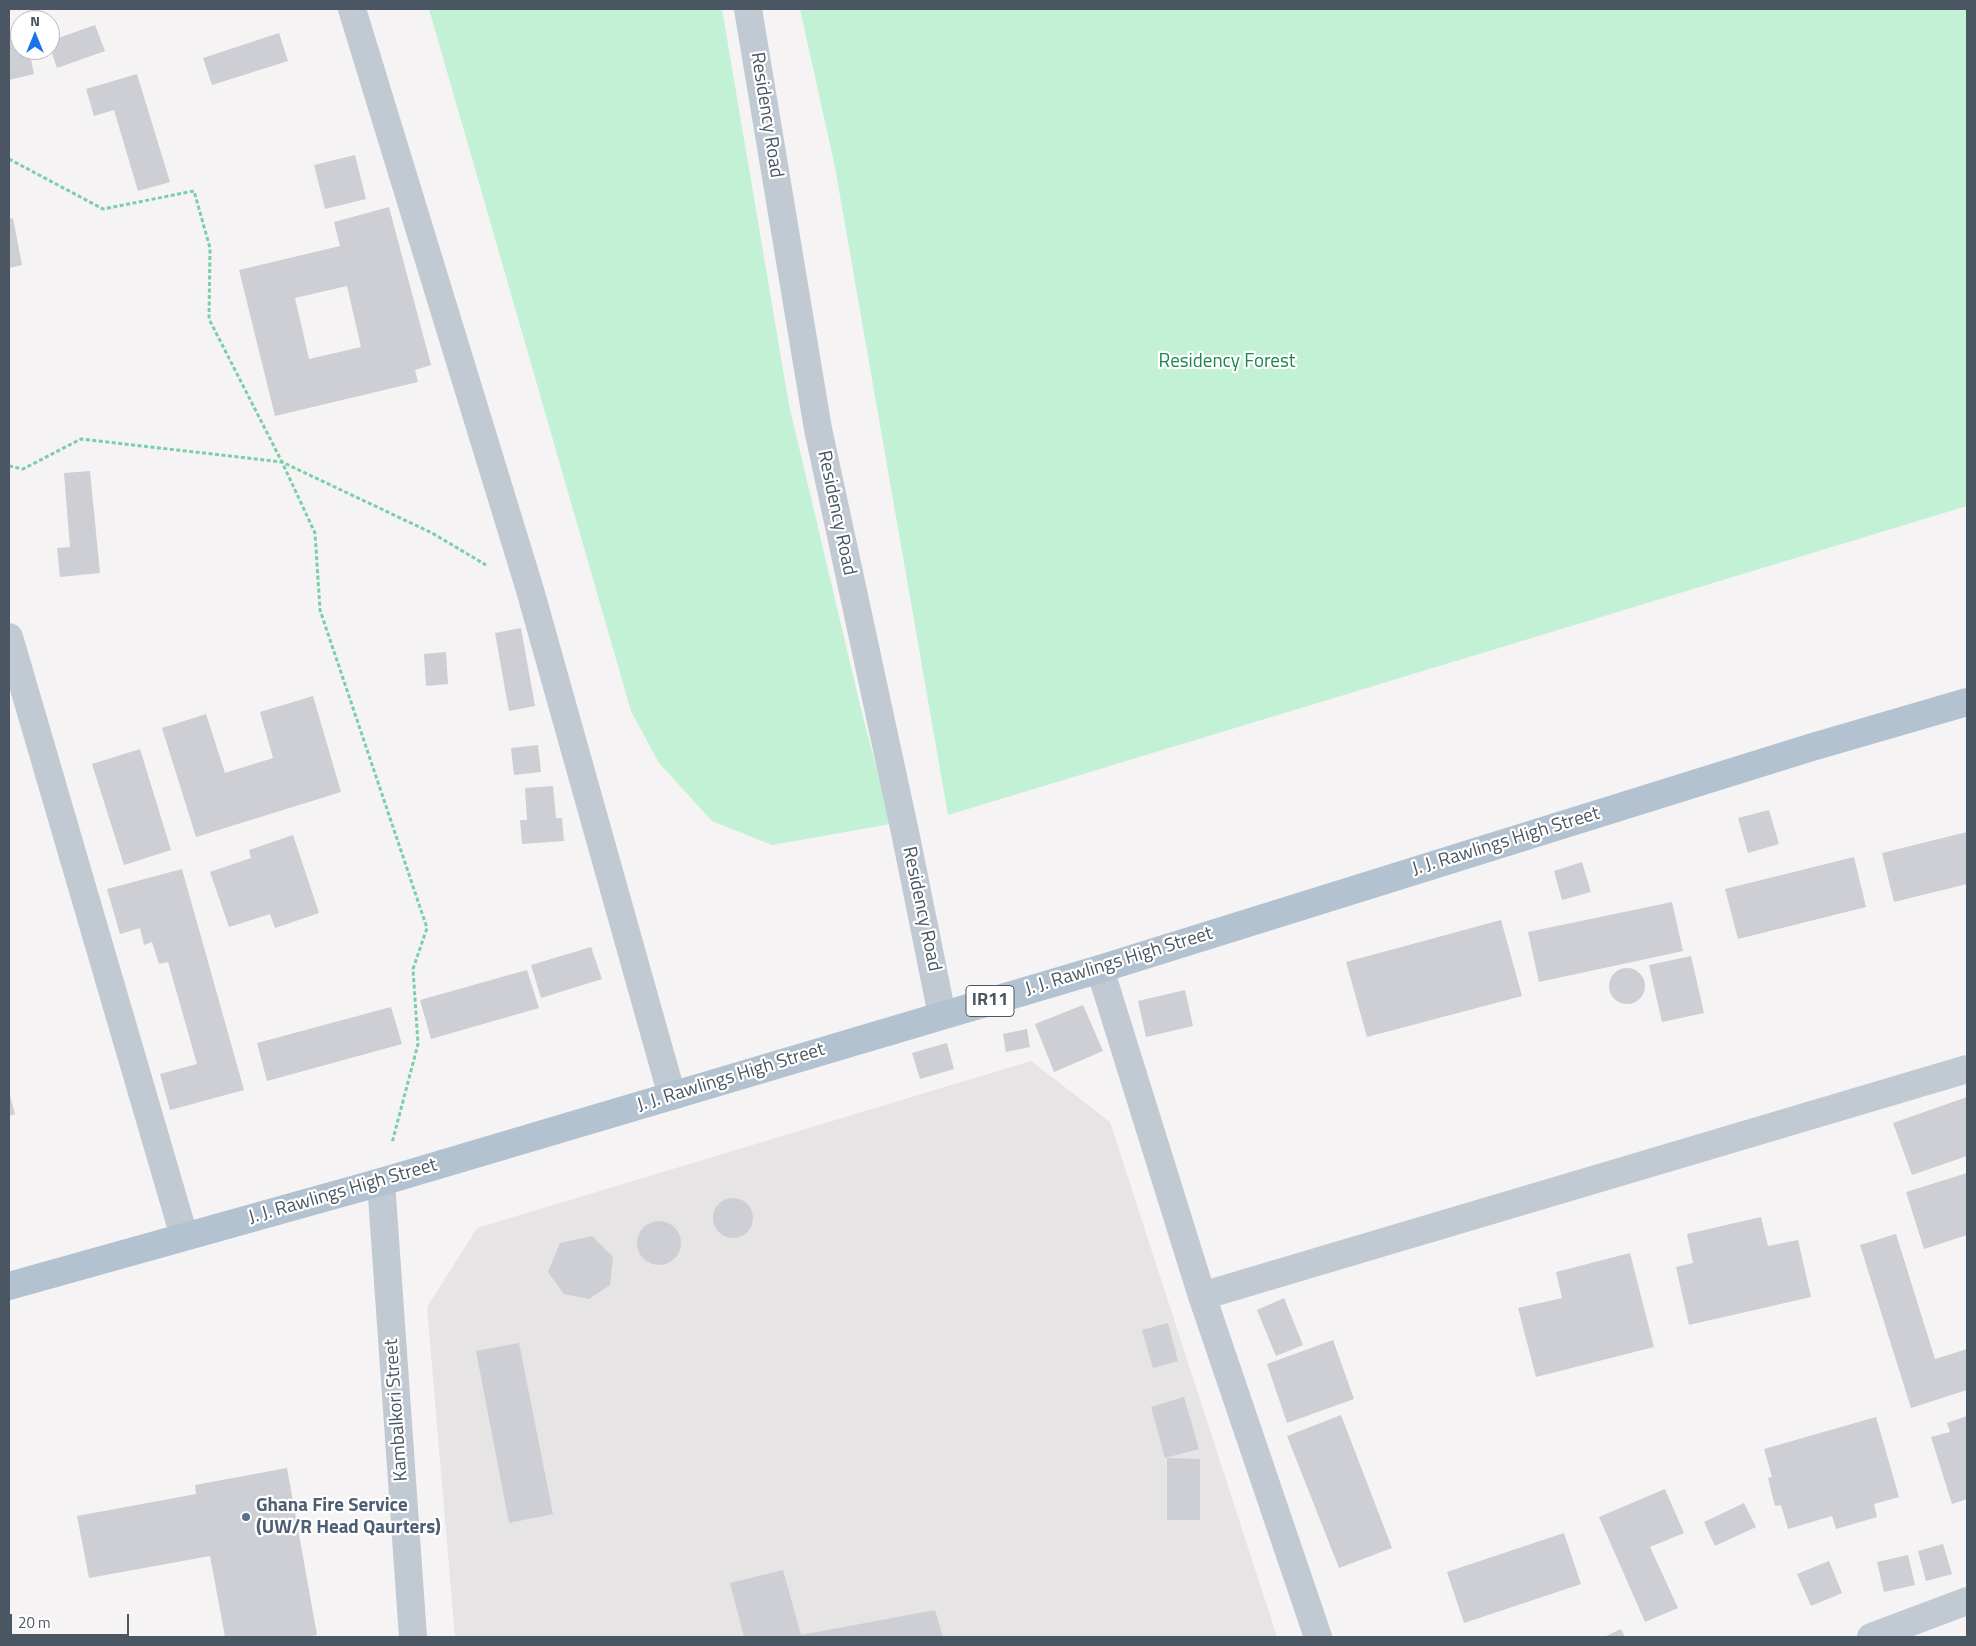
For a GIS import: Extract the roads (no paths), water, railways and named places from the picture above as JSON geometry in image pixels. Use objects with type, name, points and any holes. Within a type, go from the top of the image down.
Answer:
[{"type":"main road","name":"J. J. Rawlings High Street","points":[[9,1286],[382,1182],[1100,969],[1799,751],[1967,702]]},
{"type":"street","points":[[352,9],[530,590],[672,1096]]},
{"type":"street","name":"Residency Road","points":[[748,9],[818,429],[906,837],[942,1015]]},
{"type":"street","points":[[9,636],[184,1236]]},
{"type":"street","points":[[1100,969],[1202,1296],[1318,1637]]},
{"type":"street","points":[[1202,1296],[1967,1069]]},
{"type":"street","name":"Kambalkori Street","points":[[382,1182],[413,1637]]},
{"type":"street","points":[[1871,1637],[1967,1602]]},
{"type":"place","name":"Ghana Fire Service (UW/R Head Qaurters)","points":[[246,1517]]},
{"type":"park label","name":"Residency Forest","points":[[1227,362]]}]
